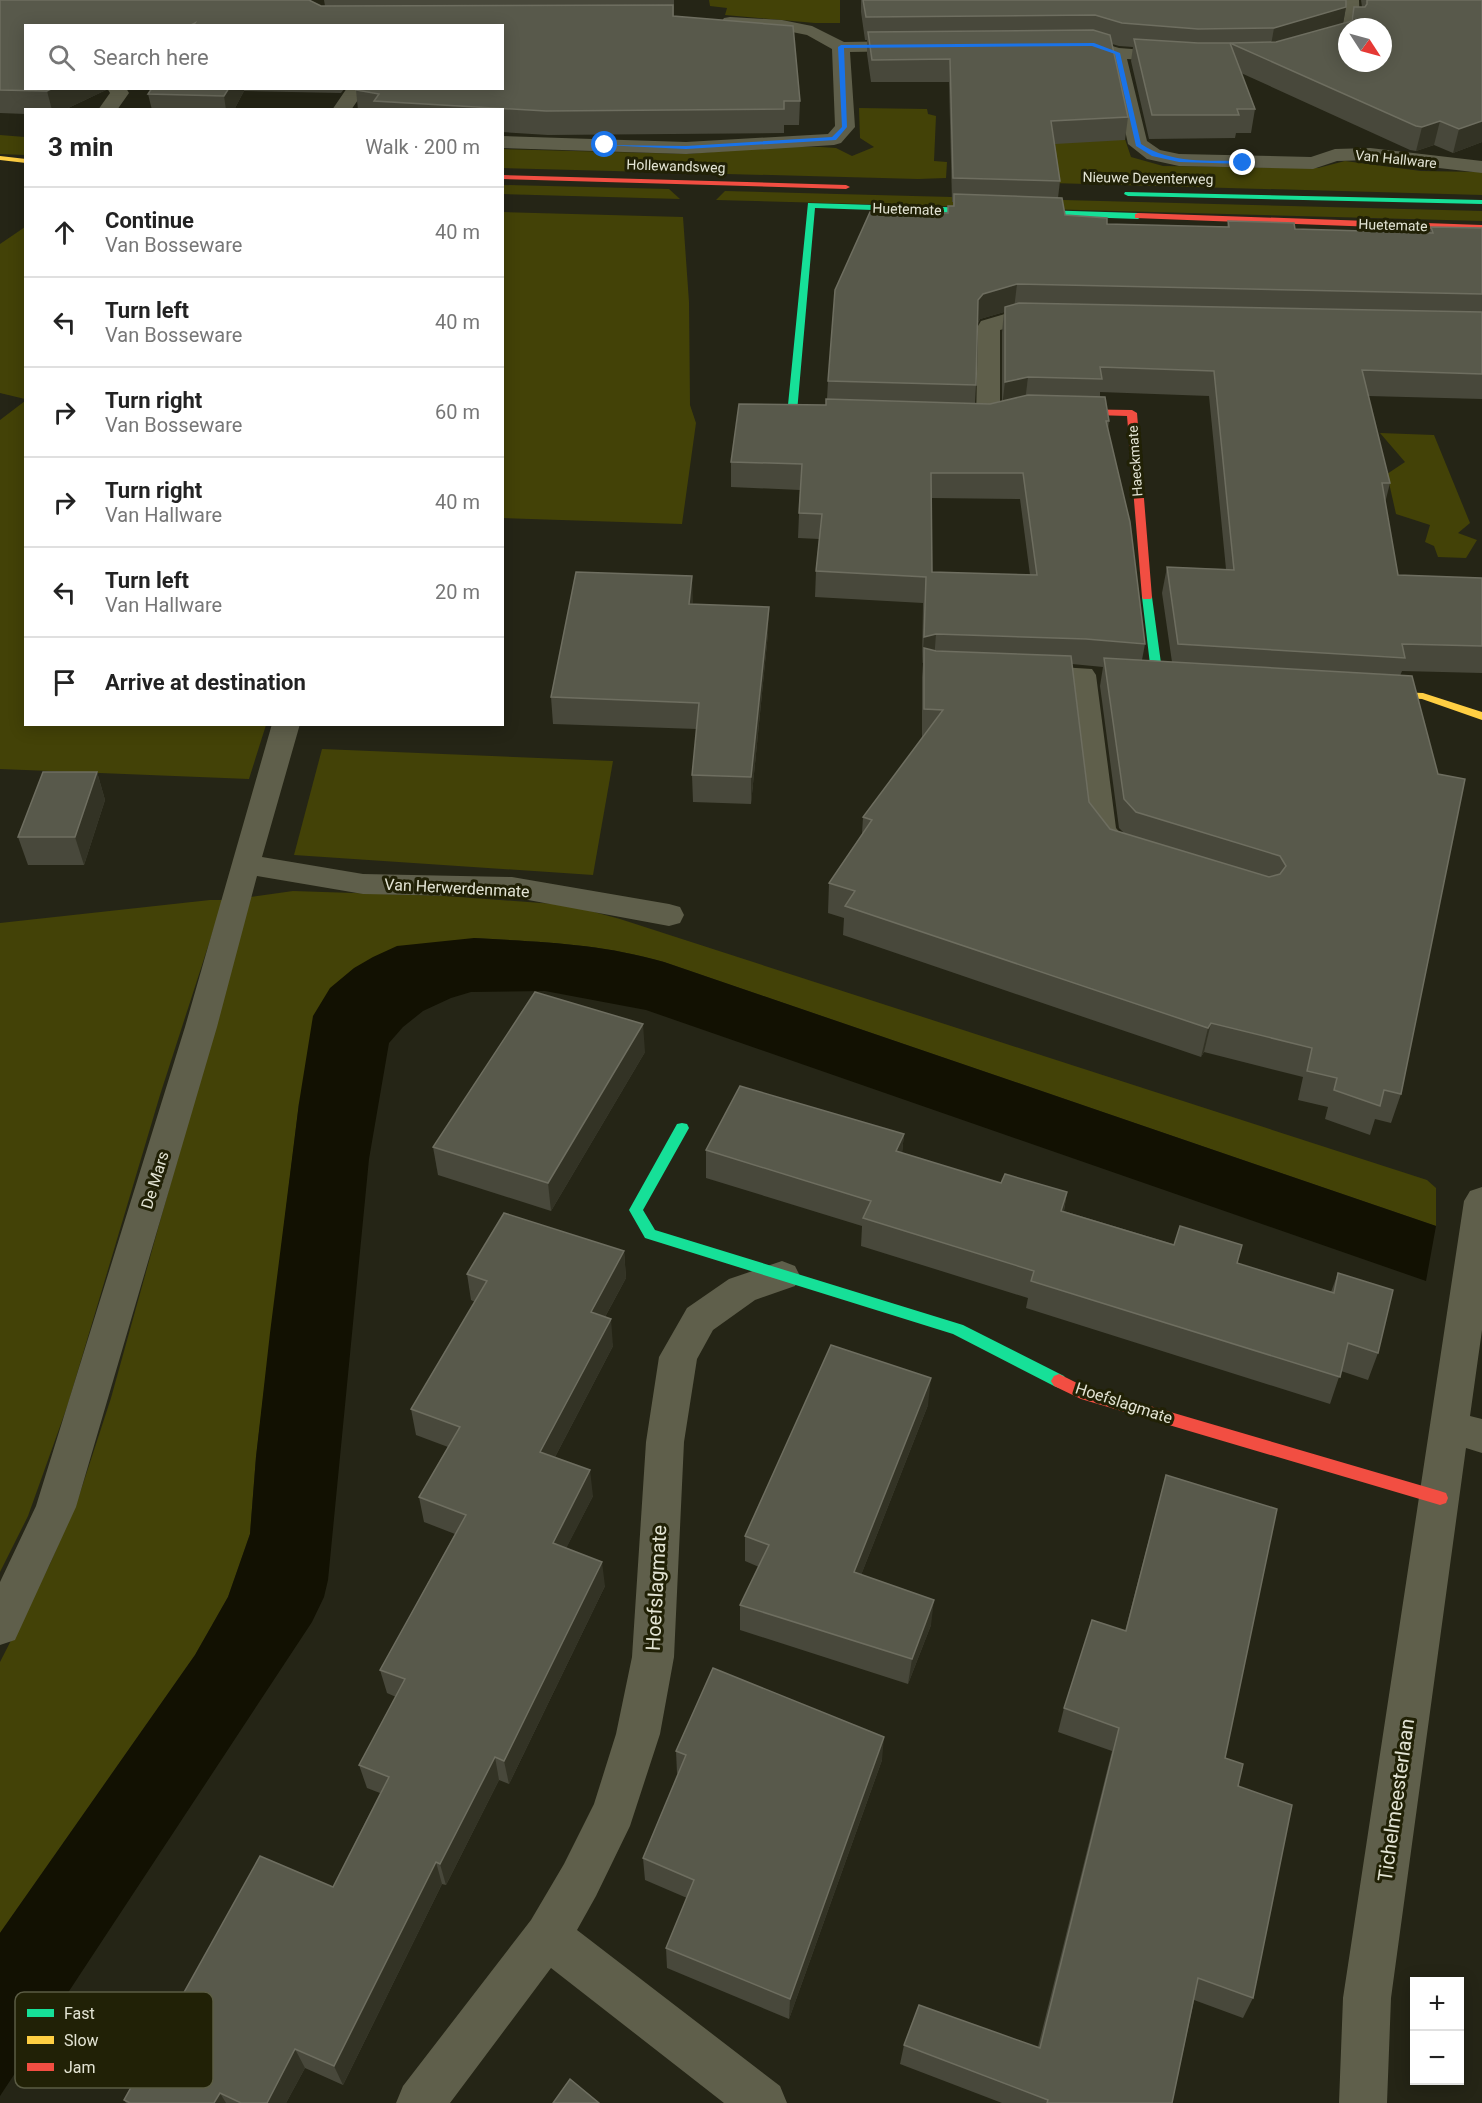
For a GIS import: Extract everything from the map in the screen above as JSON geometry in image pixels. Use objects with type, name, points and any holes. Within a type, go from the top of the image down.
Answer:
[{"type":"street","points":[[1347,18],[1350,0]]},
{"type":"street","points":[[717,21],[782,25],[812,31],[841,47],[925,46]]},
{"type":"street","points":[[1056,45],[1092,45],[1117,53],[1194,59]]},
{"type":"street","points":[[504,142],[686,148],[834,139],[845,127],[841,47]]},
{"type":"street","name":"Van Hallware","points":[[1117,53],[1138,144],[1154,155],[1179,160],[1313,163],[1335,155],[1370,154],[1482,167]]},
{"type":"street","points":[[109,108],[120,93],[118,90]]},
{"type":"street","points":[[342,108],[353,93],[358,90]]},
{"type":"street","points":[[0,158],[24,162]]},
{"type":"street","points":[[0,165],[24,162]]},
{"type":"street","name":"Hollewandsweg","points":[[504,177],[860,187]]},
{"type":"street","name":"Nieuwe Deventerweg","points":[[1111,193],[1482,202]]},
{"type":"street","name":"Huetemate","points":[[838,418],[792,415],[811,206],[1482,228]]},
{"type":"street","points":[[990,418],[989,326],[1015,318],[1075,319]]},
{"type":"street","name":"Haeckmate","points":[[1049,411],[1132,413],[1142,555],[1147,680],[1192,683]]},
{"type":"street","points":[[1002,672],[1093,676],[1102,831],[1118,850],[1151,860]]},
{"type":"street","points":[[1353,692],[1423,696],[1476,711]]},
{"type":"street","name":"De Mars","points":[[0,1626],[56,1507],[201,1027],[285,726]]},
{"type":"street","name":"Van Herwerdenmate","points":[[245,864],[363,884],[512,887],[669,915]]},
{"type":"street","name":"Hoefslagmate","points":[[682,1128],[636,1210],[650,1234],[958,1329],[1081,1392],[1440,1498]]},
{"type":"street","points":[[1465,1431],[1482,1201]]},
{"type":"street","name":"Hoefslagmate","points":[[420,2103],[547,1936],[580,1880],[614,1811],[638,1734],[653,1657],[665,1442],[678,1358],[700,1319],[742,1289],[782,1276]]},
{"type":"street","name":"Tichelmeesterlaan","points":[[1363,2103],[1367,1998],[1440,1498],[1465,1431]]},
{"type":"street","points":[[547,1936],[763,2103]]},
{"type":"shaded area","points":[[709,0],[840,0],[840,23],[725,15],[727,8],[710,6]]},
{"type":"shaded area","points":[[950,98],[1114,106],[1131,157],[1163,166],[1318,168],[1345,161],[1421,171],[1482,172],[1482,195],[1014,182],[950,123]]},
{"type":"shaded area","points":[[859,108],[927,109],[928,114],[936,116],[934,161],[947,162],[946,178],[504,168],[504,149],[687,154],[778,147],[821,147],[836,148],[852,156],[874,147],[860,138]]},
{"type":"shaded area","points":[[0,135],[24,137],[24,155],[0,154]]},
{"type":"shaded area","points":[[504,185],[669,189],[680,199],[504,194]]},
{"type":"shaded area","points":[[725,191],[1482,211],[1482,221],[716,200]]},
{"type":"shaded area","points":[[504,212],[683,217],[689,302],[690,405],[696,423],[682,524],[504,518]]},
{"type":"shaded area","points":[[24,228],[24,399],[0,393],[0,244]]},
{"type":"shaded area","points":[[24,402],[24,726],[266,726],[249,779],[0,769],[0,420]]},
{"type":"shaded area","points":[[1380,433],[1434,435],[1470,523],[1458,533],[1477,540],[1466,558],[1438,557],[1434,546],[1425,542],[1430,525],[1396,514],[1387,474],[1405,462]]},
{"type":"shaded area","points":[[322,749],[613,761],[593,875],[294,855]]},
{"type":"shaded area","points":[[293,891],[445,896],[568,905],[620,919],[1427,1180],[1436,1188],[1436,1226],[664,962],[593,947],[474,938],[299,1103],[256,1457],[250,1534],[228,1597],[195,1655],[0,1933],[0,1662],[50,1564],[80,1493],[111,1398],[250,897]]},
{"type":"shaded area","points":[[223,900],[160,1095],[68,1404],[28,1516],[0,1572],[0,923]]},
{"type":"shaded area","points":[[474,938],[547,942],[593,947],[664,962],[1436,1226],[1426,1281],[646,1010],[545,991],[471,992],[423,1011],[403,1027],[389,1043],[369,1159],[328,1580],[324,1597],[312,1622],[68,1992],[15,1992],[15,2073],[0,2096],[0,1933],[195,1655],[228,1597],[250,1534],[270,1333],[299,1103],[313,1016],[330,988],[354,968],[397,946]]},
{"type":"building","points":[[0,0],[309,0],[321,6],[673,5],[673,16],[793,26],[800,101],[784,101],[784,109],[546,111],[374,101],[379,94],[356,90],[504,90],[504,24],[24,24],[24,90],[49,90],[47,91],[0,90]]},
{"type":"building","points":[[863,0],[1346,0],[1346,7],[1274,28],[1198,29],[1122,23],[1095,15],[866,17]]},
{"type":"building","points":[[1367,0],[1482,0],[1482,121],[1459,129],[1440,121],[1422,127],[1416,126],[1230,43],[1276,42],[1338,25],[1338,72],[1392,72],[1392,18],[1352,18],[1354,7],[1365,7]]},
{"type":"building","points":[[1093,30],[1110,35],[1128,117],[1051,121],[1060,181],[953,178],[950,59],[872,60],[868,32]]},
{"type":"building","points":[[1134,39],[1230,43],[1255,109],[1237,109],[1239,115],[1152,115]]},
{"type":"building","points":[[151,90],[228,90],[224,96],[148,94]]},
{"type":"building","points":[[954,194],[1062,198],[1065,215],[1107,218],[1107,224],[1229,227],[1228,221],[1294,223],[1295,229],[1433,233],[1431,227],[1482,228],[1482,294],[1017,284],[983,294],[978,300],[976,385],[828,381],[835,290],[870,212],[948,213],[948,206],[954,206]]},
{"type":"building","points":[[1019,303],[1482,312],[1482,374],[1362,370],[1390,483],[1382,483],[1398,575],[1482,578],[1482,646],[1402,644],[1405,658],[1178,644],[1167,567],[1234,570],[1214,371],[1100,367],[1102,379],[1028,377],[1005,382],[1005,307]]},
{"type":"building","points":[[1028,395],[1105,397],[1109,421],[1106,421],[1130,522],[1145,644],[1086,639],[936,634],[924,637],[926,577],[816,571],[822,514],[799,513],[802,464],[731,462],[739,404],[826,405],[826,399],[990,404]],"holes":[[[931,473],[1023,473],[1037,575],[932,572]]]},
{"type":"building","points":[[576,572],[692,576],[689,604],[769,607],[751,777],[692,775],[699,703],[551,697]]},
{"type":"building","points":[[924,648],[936,651],[1071,656],[1089,802],[1110,829],[1269,877],[1280,874],[1286,866],[1280,856],[1136,812],[1124,799],[1104,658],[1412,676],[1438,774],[1465,779],[1401,1094],[1384,1090],[1380,1106],[1334,1090],[1337,1078],[1307,1071],[1312,1048],[1211,1023],[1208,1028],[845,906],[855,891],[829,883],[872,820],[863,817],[943,710],[924,709]]},
{"type":"building","points":[[43,772],[97,772],[75,837],[18,837]]},
{"type":"building","points":[[535,992],[643,1024],[548,1183],[433,1147]]},
{"type":"building","points":[[740,1086],[904,1134],[896,1151],[1001,1183],[1005,1174],[1067,1192],[1061,1211],[1174,1245],[1180,1226],[1242,1245],[1237,1263],[1334,1293],[1338,1273],[1393,1290],[1378,1353],[1348,1343],[1340,1377],[1031,1281],[1034,1271],[863,1218],[871,1201],[706,1150]]},
{"type":"building","points":[[504,1213],[624,1251],[591,1312],[611,1319],[540,1452],[590,1470],[553,1543],[602,1562],[504,1761],[495,1757],[440,1864],[436,1862],[334,2066],[295,2049],[267,2103],[241,2103],[220,2093],[214,2103],[130,2103],[124,2100],[131,2088],[213,2088],[213,1992],[184,1992],[260,1856],[333,1887],[389,1777],[359,1765],[405,1679],[380,1670],[466,1515],[419,1497],[460,1427],[411,1409],[487,1281],[467,1274]]},
{"type":"building","points":[[831,1345],[931,1378],[854,1572],[934,1600],[912,1659],[740,1605],[769,1545],[745,1536]]},
{"type":"building","points":[[1166,1475],[1277,1509],[1225,1758],[1243,1764],[1238,1786],[1292,1805],[1253,1998],[1198,1978],[1172,2103],[1047,2103],[1048,2100],[904,2045],[919,2005],[1040,2048],[1119,1728],[1064,1708],[1092,1620],[1126,1631]]},
{"type":"building","points":[[713,1668],[884,1737],[790,1999],[666,1948],[694,1880],[643,1858],[686,1755],[676,1751]]},
{"type":"building","points":[[570,2079],[599,2103],[553,2103]]},
{"type":"traffic: fast","points":[[1128,194],[1482,202]]},
{"type":"traffic: fast","points":[[825,417],[792,415],[811,205],[1138,216]]},
{"type":"traffic: fast","points":[[1147,597],[1158,681],[1181,682]]},
{"type":"traffic: fast","points":[[682,1128],[636,1210],[650,1234],[958,1329],[1059,1381]]},
{"type":"traffic: slow","points":[[0,158],[24,161]]},
{"type":"traffic: slow","points":[[1373,694],[1423,696],[1482,716]]},
{"type":"traffic: jam","points":[[504,177],[846,187]]},
{"type":"traffic: jam","points":[[1138,216],[1482,228]]},
{"type":"traffic: jam","points":[[1065,412],[1132,413],[1147,597]]},
{"type":"traffic: jam","points":[[1059,1381],[1081,1392],[1440,1498]]},
{"type":"route","points":[[605,145],[686,148],[834,139],[845,127],[841,47],[1092,45],[1117,53],[1138,144],[1154,155],[1179,160],[1243,163]]}]
